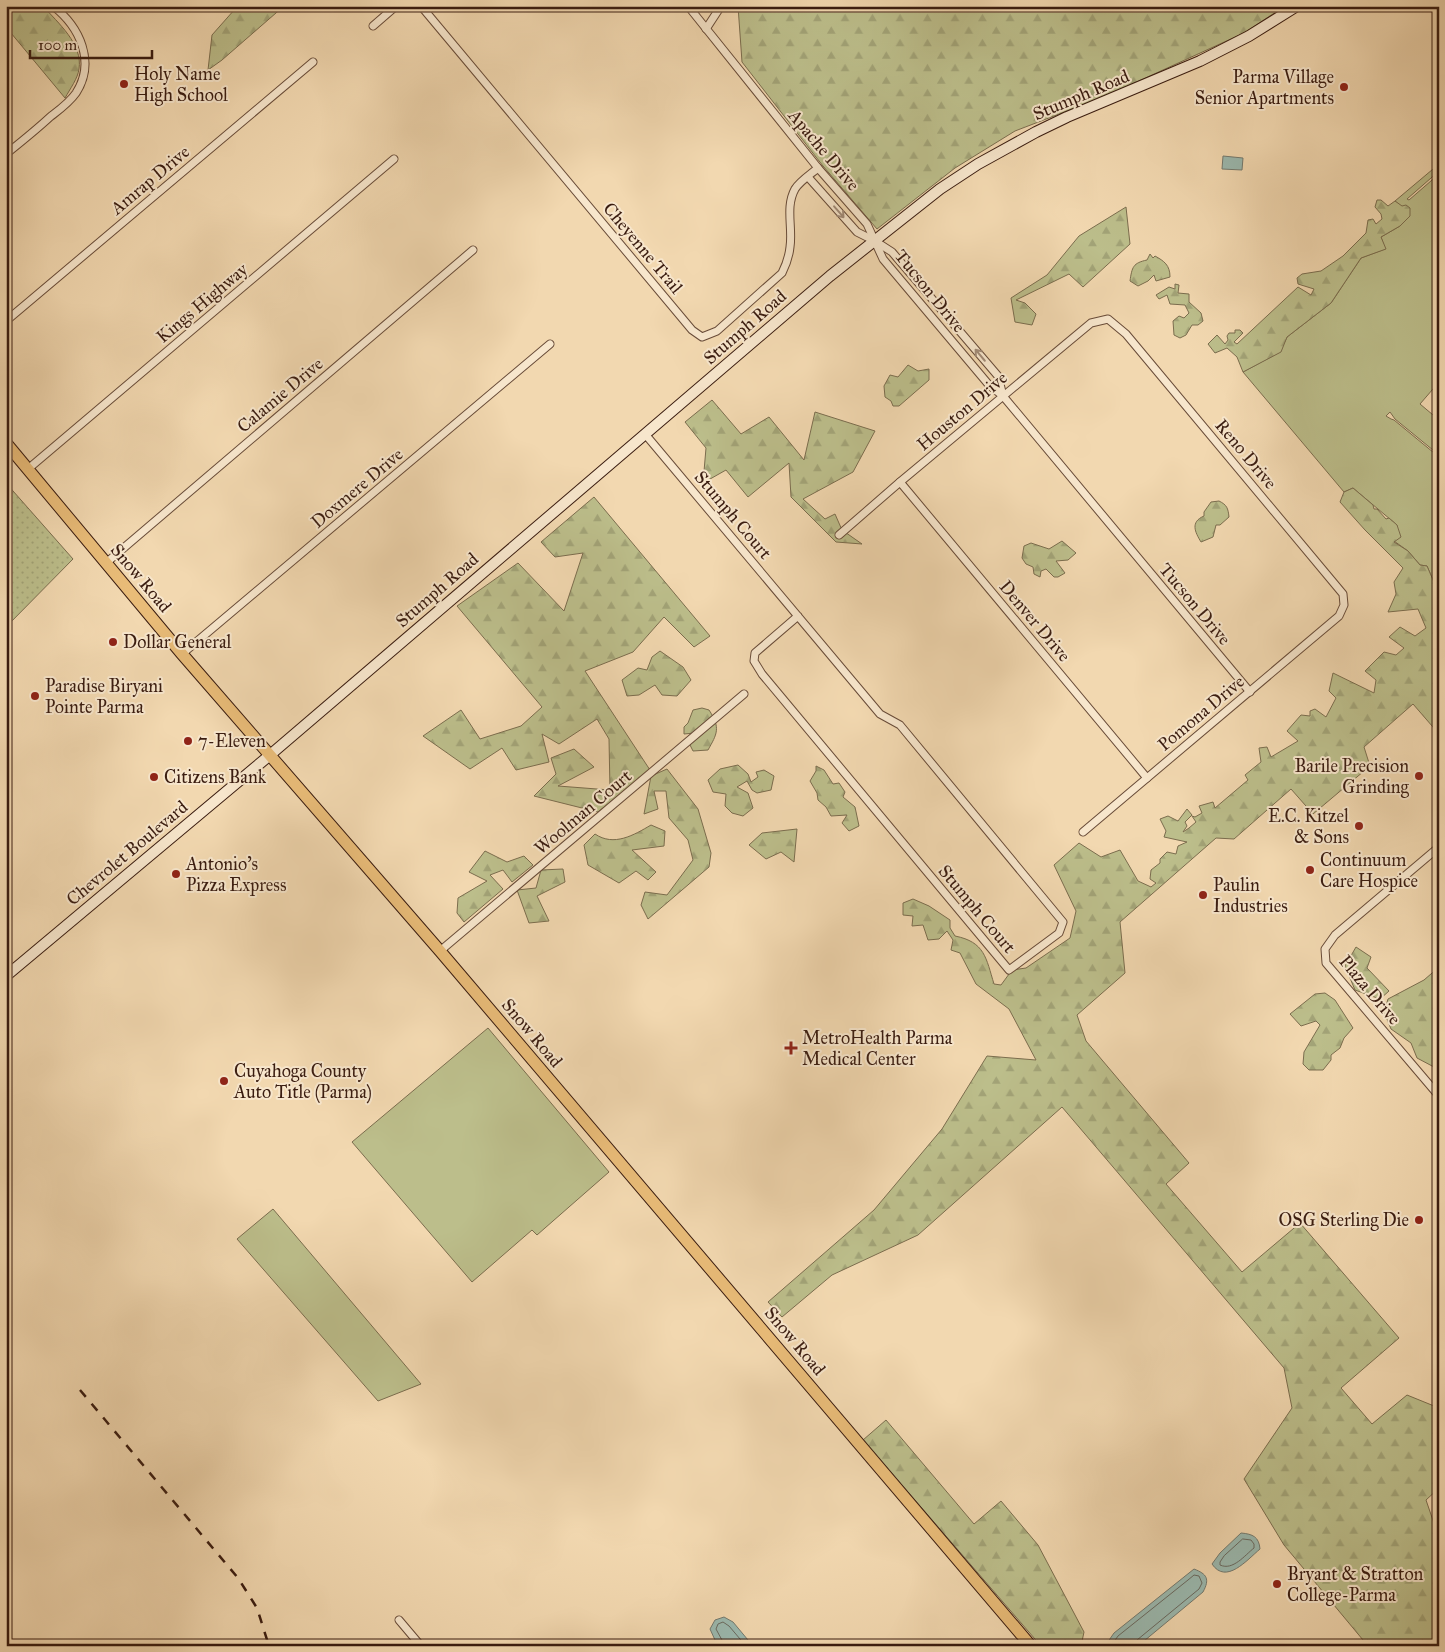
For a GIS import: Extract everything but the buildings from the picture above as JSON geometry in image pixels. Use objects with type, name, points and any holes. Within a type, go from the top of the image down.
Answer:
[{"type":"main road","name":"Stumph Road","points":[[270,755],[830,276],[951,181],[1000,151],[1061,120],[1212,56],[1249,36],[1297,6]]},
{"type":"main road","name":"Snow Road","points":[[6,443],[182,654],[440,951],[1031,1646]]},
{"type":"main road","name":"Chevrolet Boulevard","points":[[6,976],[270,755]]},
{"type":"street","points":[[6,154],[67,103],[76,93],[81,82],[86,61],[84,48],[72,25],[53,6]]},
{"type":"street","points":[[373,26],[396,6]]},
{"type":"street","name":"Cheyenne Trail","points":[[421,6],[692,330],[702,338],[716,331],[782,274],[787,263],[790,246],[791,202],[796,189],[818,168]]},
{"type":"street","name":"Apache Drive","points":[[688,6],[818,168],[867,224],[875,241]]},
{"type":"street","points":[[706,29],[721,6]]},
{"type":"street","name":"Amrap Drive","points":[[6,321],[313,62]]},
{"type":"street","name":"Kings Highway","points":[[28,469],[394,159]]},
{"type":"street","name":"Apache Drive","points":[[808,177],[856,232],[875,241]]},
{"type":"street","name":"Tucson Drive","points":[[875,241],[883,259],[989,385],[1003,396],[1250,692]]},
{"type":"street","name":"Tucson Drive","points":[[875,241],[892,252],[998,376],[1003,396]]},
{"type":"street","name":"Calamie Drive","points":[[106,563],[473,250]]},
{"type":"street","name":"Houston Drive","points":[[839,535],[1091,323],[1108,319]]},
{"type":"street","name":"Reno Drive","points":[[1108,319],[1126,334],[1343,594],[1344,605],[1338,616]]},
{"type":"street","name":"Doxmere Drive","points":[[182,654],[550,344]]},
{"type":"street","name":"Stumph Court","points":[[645,434],[798,616],[880,714],[900,725],[1063,922],[1059,933],[1009,970],[766,679],[754,661],[755,653],[798,616]]},
{"type":"street","name":"Denver Drive","points":[[900,482],[1148,778]]},
{"type":"street","name":"Pomona Drive","points":[[1083,832],[1338,616]]},
{"type":"street","name":"Woolman Court","points":[[440,951],[744,694]]},
{"type":"street","name":"Plaza Drive","points":[[1439,847],[1335,935],[1325,949],[1325,952],[1326,963],[1439,1096]]},
{"type":"street","points":[[399,1620],[421,1646]]},
{"type":"green space","points":[[6,6],[43,6],[68,34],[77,51],[79,69],[65,98],[6,27]]},
{"type":"green space","points":[[233,6],[284,6],[208,70],[212,35],[235,9]]},
{"type":"green space","points":[[738,6],[1285,6],[1244,33],[1106,96],[1015,131],[955,168],[877,229],[823,166],[742,62]]},
{"type":"green space","points":[[1439,164],[1439,171],[1407,199],[1409,200],[1439,174],[1439,382],[1420,404],[1439,420],[1439,455],[1395,419],[1390,412],[1386,416],[1394,420],[1439,457],[1439,590],[1427,566],[1420,565],[1408,551],[1394,541],[1397,525],[1353,488],[1344,492],[1243,372],[1280,352],[1287,337],[1331,303],[1361,258],[1385,249],[1381,237],[1400,226],[1402,207],[1395,201]]},
{"type":"green space","points":[[1377,200],[1381,200],[1388,206],[1395,201],[1402,206],[1406,205],[1410,208],[1410,216],[1400,226],[1381,237],[1386,249],[1361,258],[1331,303],[1287,337],[1281,352],[1243,372],[1237,357],[1227,348],[1215,353],[1208,344],[1217,335],[1225,344],[1229,333],[1235,333],[1235,330],[1240,330],[1243,333],[1234,342],[1237,344],[1298,287],[1311,295],[1314,289],[1298,284],[1297,278],[1302,274],[1321,271],[1343,256],[1366,233],[1368,220],[1373,219],[1376,224],[1382,219],[1381,214],[1375,207]]},
{"type":"green space","points":[[1126,207],[1130,244],[1083,287],[1069,274],[1016,300],[1025,303],[1036,314],[1032,325],[1015,322],[1011,298],[1047,275],[1079,236]]},
{"type":"green space","points":[[1150,254],[1153,258],[1155,256],[1166,264],[1170,277],[1156,281],[1154,275],[1148,281],[1138,286],[1130,281],[1134,266],[1147,260]]},
{"type":"green space","points":[[1175,284],[1179,285],[1178,293],[1189,294],[1189,302],[1201,313],[1203,321],[1198,325],[1192,325],[1186,335],[1180,338],[1174,335],[1173,321],[1179,316],[1184,318],[1189,313],[1185,305],[1170,304],[1167,295],[1159,299],[1156,295],[1169,287],[1175,289]]},
{"type":"green space","points":[[908,365],[918,371],[929,369],[929,380],[899,406],[893,406],[891,401],[885,397],[884,386],[890,375],[898,377]]},
{"type":"green space","points":[[712,400],[741,434],[769,417],[804,460],[815,412],[875,431],[853,472],[803,499],[825,519],[835,514],[842,530],[862,544],[836,542],[791,497],[789,463],[748,497],[726,470],[703,483],[706,448],[685,422]]},
{"type":"green space","points":[[6,483],[73,559],[6,627]]},
{"type":"green space","points":[[1353,488],[1373,505],[1374,509],[1377,509],[1386,519],[1389,518],[1397,525],[1401,537],[1394,542],[1408,551],[1420,565],[1427,566],[1439,590],[1439,734],[1413,704],[1364,747],[1370,766],[1313,814],[1291,789],[1234,839],[1216,838],[1120,922],[1125,973],[1077,1015],[1086,1041],[1189,1163],[1166,1184],[1242,1272],[1300,1223],[1399,1338],[1341,1388],[1372,1424],[1407,1395],[1439,1408],[1439,1488],[1426,1500],[1439,1538],[1439,1641],[1433,1646],[1368,1646],[1284,1545],[1244,1479],[1292,1408],[1284,1368],[1062,1107],[918,1235],[832,1275],[782,1317],[768,1302],[874,1210],[942,1129],[987,1056],[1036,1060],[1009,1009],[976,984],[960,953],[951,950],[953,940],[947,931],[939,939],[928,940],[923,925],[912,926],[913,916],[903,915],[903,903],[913,899],[929,906],[950,920],[950,928],[955,936],[973,942],[983,952],[994,984],[1001,985],[1012,970],[1026,968],[1070,938],[1076,911],[1054,865],[1079,843],[1101,857],[1120,850],[1138,881],[1151,887],[1156,883],[1150,879],[1151,870],[1160,863],[1160,859],[1167,852],[1176,854],[1178,846],[1187,842],[1164,837],[1166,831],[1160,819],[1168,816],[1178,821],[1187,809],[1192,815],[1185,822],[1187,826],[1183,832],[1189,828],[1196,822],[1192,816],[1195,817],[1202,813],[1199,806],[1213,802],[1215,808],[1248,780],[1245,775],[1261,762],[1259,748],[1267,747],[1271,757],[1298,741],[1287,731],[1301,715],[1310,716],[1310,711],[1315,709],[1326,717],[1336,698],[1329,691],[1333,673],[1374,693],[1376,680],[1365,671],[1384,652],[1396,655],[1404,648],[1389,637],[1400,627],[1415,636],[1426,628],[1418,609],[1388,612],[1396,594],[1394,582],[1403,568],[1340,502],[1344,492]]},
{"type":"green space","points":[[594,497],[710,636],[694,647],[664,617],[633,652],[585,671],[650,770],[598,812],[534,796],[556,774],[551,758],[574,749],[594,767],[558,786],[610,790],[609,739],[597,719],[559,744],[542,734],[549,762],[516,770],[502,748],[470,769],[423,736],[461,710],[480,739],[521,726],[542,707],[457,606],[518,563],[564,611],[583,553],[555,557],[541,542]]},
{"type":"green space","points":[[1219,501],[1227,507],[1229,517],[1220,525],[1216,525],[1213,537],[1201,542],[1195,524],[1204,516],[1204,512],[1211,502]]},
{"type":"green space","points":[[1062,541],[1076,553],[1068,560],[1056,561],[1065,573],[1058,577],[1054,577],[1046,569],[1041,571],[1040,577],[1034,574],[1033,567],[1026,564],[1022,558],[1024,546],[1031,543],[1049,549]]},
{"type":"green space","points":[[660,651],[683,667],[691,680],[677,696],[662,695],[655,685],[639,695],[627,696],[622,680],[638,668],[647,670],[652,657]]},
{"type":"green space","points":[[702,708],[709,710],[713,716],[716,731],[714,740],[708,750],[693,751],[688,741],[695,733],[684,734],[684,727],[688,723],[693,710]]},
{"type":"green space","points":[[738,765],[748,774],[751,782],[758,777],[756,772],[764,770],[774,776],[771,790],[757,793],[752,790],[747,781],[737,787],[748,793],[753,808],[743,816],[732,813],[725,806],[726,794],[713,792],[708,780],[720,769]]},
{"type":"green space","points":[[816,766],[824,770],[833,784],[839,783],[845,792],[843,797],[855,807],[859,826],[849,831],[842,823],[847,815],[831,816],[826,807],[818,800],[817,793],[810,781],[816,771]]},
{"type":"green space","points":[[667,769],[698,809],[711,853],[709,867],[648,919],[641,905],[645,892],[667,895],[693,860],[688,840],[669,818],[666,791],[654,791],[658,809],[644,814],[651,776]]},
{"type":"green space","points":[[651,825],[665,831],[664,846],[632,850],[656,872],[648,880],[636,871],[619,883],[588,865],[584,845],[595,834],[602,838],[617,840],[631,836]]},
{"type":"green space","points":[[797,829],[794,862],[781,852],[766,859],[749,845],[762,833]]},
{"type":"green space","points":[[485,851],[507,862],[524,856],[533,865],[512,882],[503,870],[490,875],[503,889],[464,922],[457,913],[458,898],[487,881],[469,872]]},
{"type":"green space","points":[[563,869],[565,882],[537,896],[549,921],[529,923],[517,890],[536,888],[541,870]]},
{"type":"green space","points":[[1356,947],[1371,957],[1367,968],[1389,991],[1380,999],[1355,990],[1345,966]]},
{"type":"green space","points":[[1439,967],[1439,1067],[1434,1067],[1417,1058],[1411,1043],[1391,1029],[1384,1012],[1388,999],[1424,980]]},
{"type":"green space","points":[[1325,993],[1335,1000],[1353,1028],[1344,1038],[1340,1048],[1331,1055],[1331,1060],[1323,1070],[1309,1070],[1303,1064],[1304,1052],[1320,1025],[1316,1021],[1301,1026],[1290,1014],[1315,994]]},
{"type":"green space","points":[[488,1028],[609,1172],[537,1235],[532,1230],[472,1282],[352,1142]]},
{"type":"green space","points":[[273,1209],[421,1384],[378,1401],[237,1239]]},
{"type":"green space","points":[[886,1420],[974,1524],[1001,1501],[1038,1545],[1084,1632],[1081,1646],[1041,1646],[863,1440]]},
{"type":"water","points":[[1223,156],[1243,158],[1242,170],[1222,169]]},
{"type":"water","points":[[1241,1533],[1255,1537],[1260,1549],[1236,1569],[1224,1572],[1218,1570],[1212,1564],[1220,1553]]},
{"type":"water","points":[[1194,1569],[1202,1573],[1207,1580],[1203,1592],[1138,1646],[1105,1646],[1114,1633]]},
{"type":"water","points":[[724,1617],[733,1622],[753,1646],[720,1646],[710,1629],[715,1620]]},
{"type":"railway","points":[[80,1390],[238,1578],[257,1608],[269,1646]]},
{"type":"place","name":"Holy Name High School","points":[[124,84]]},
{"type":"place","name":"Parma Village Senior Apartments","points":[[1344,87]]},
{"type":"place","name":"Dollar General","points":[[113,642]]},
{"type":"place","name":"Paradise Biryani Pointe Parma","points":[[35,696]]},
{"type":"place","name":"7-Eleven","points":[[188,741]]},
{"type":"place","name":"Barile Precision Grinding","points":[[1419,776]]},
{"type":"place","name":"Citizens Bank","points":[[154,777]]},
{"type":"place","name":"E.C. Kitzel & Sons","points":[[1359,826]]},
{"type":"place","name":"Continuum Care Hospice","points":[[1310,870]]},
{"type":"place","name":"Antonio's Pizza Express","points":[[176,874]]},
{"type":"place","name":"Paulin Industries","points":[[1203,895]]},
{"type":"place","name":"MetroHealth Parma Medical Center","points":[[791,1048]]},
{"type":"place","name":"Cuyahoga County Auto Title (Parma)","points":[[224,1081]]},
{"type":"place","name":"OSG Sterling Die","points":[[1419,1220]]},
{"type":"place","name":"Bryant & Stratton College-Parma","points":[[1277,1584]]}]
